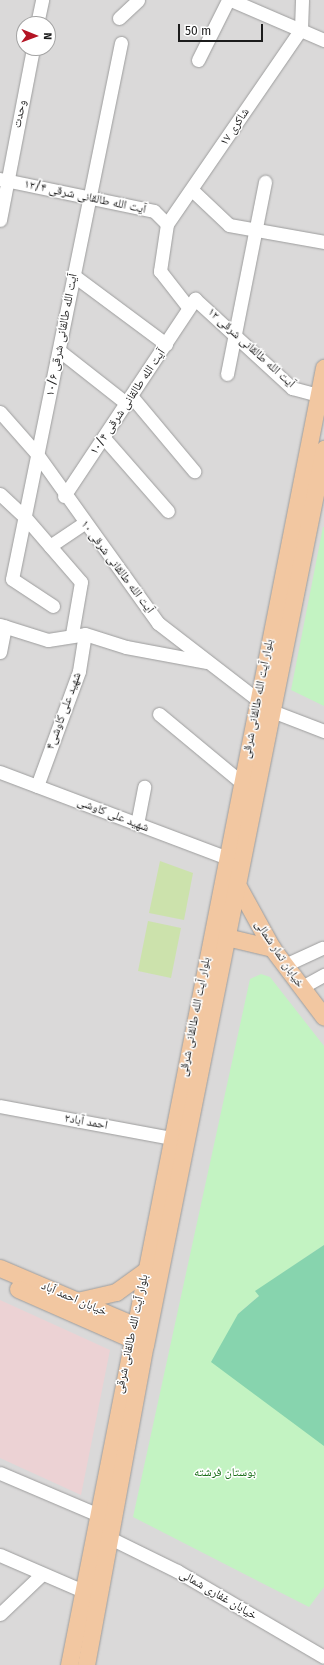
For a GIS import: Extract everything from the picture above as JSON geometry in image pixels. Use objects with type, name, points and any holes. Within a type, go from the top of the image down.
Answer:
[{"type":"main road","name":"بلوار آیت الله طالقانی شرقی","points":[[86,1665],[110,1538],[139,1334],[145,1271],[258,700],[321,396],[324,368]]},
{"type":"main road","name":"بلوار آیت الله طالقانی شرقی","points":[[69,1665],[96,1514],[139,1334],[228,938],[272,710],[321,475],[324,448]]},
{"type":"main road","name":"خیابان تمار شمالی","points":[[238,888],[272,948],[324,1017]]},
{"type":"main road","points":[[212,933],[272,948]]},
{"type":"main road","name":"خیابان احمد آباد","points":[[0,1268],[77,1301],[139,1334]]},
{"type":"main road","points":[[77,1301],[116,1292],[145,1271]]},
{"type":"main road","name":"خیابان احمد آباد","points":[[0,1280],[139,1334]]},
{"type":"street","points":[[39,16],[42,0]]},
{"type":"street","points":[[119,18],[138,0]]},
{"type":"street","points":[[198,60],[228,0]]},
{"type":"street","points":[[232,0],[324,40]]},
{"type":"street","points":[[301,29],[302,0]]},
{"type":"street","name":"شاکری ۱۷","points":[[167,224],[192,190],[301,29]]},
{"type":"street","name":"آیت الله طالقانی شرقی ۱۰/۶","points":[[53,606],[12,579],[37,454],[61,352],[73,275],[92,198],[121,43]]},
{"type":"street","name":"وحدت","points":[[0,220],[4,180],[31,56]]},
{"type":"street","name":"آیت الله طالقانی شرقی ۱۲/۴","points":[[4,180],[154,211],[167,224]]},
{"type":"street","points":[[227,374],[265,182]]},
{"type":"street","points":[[192,190],[229,225],[324,242]]},
{"type":"street","points":[[167,224],[160,271],[188,307]]},
{"type":"street","points":[[73,275],[166,344]]},
{"type":"street","name":"آیت الله طالقانی شرقی ۱۲","points":[[188,307],[195,299],[235,332],[292,388],[321,396]]},
{"type":"street","name":"آیت الله طالقانی شرقی ۱۰/۴","points":[[64,496],[129,401],[188,307]]},
{"type":"street","points":[[61,352],[129,401],[194,471]]},
{"type":"street","name":"آیت الله طالقانی شرقی ۱۰","points":[[0,412],[37,454],[64,496],[158,623],[258,700]]},
{"type":"street","points":[[104,438],[168,511]]},
{"type":"street","points":[[0,494],[24,516],[50,546],[84,523]]},
{"type":"street","name":"شهید علی کاوشی۴","points":[[37,786],[79,671],[78,634],[81,582],[50,546]]},
{"type":"street","points":[[0,652],[3,626],[48,640],[78,634],[126,647],[210,662]]},
{"type":"street","points":[[272,710],[324,731]]},
{"type":"street","points":[[158,714],[242,783]]},
{"type":"street","name":"شهید علی کاوشی","points":[[0,772],[227,858]]},
{"type":"street","points":[[137,824],[144,787]]},
{"type":"street","points":[[285,965],[322,948]]},
{"type":"street","points":[[302,988],[324,975]]},
{"type":"street","name":"احمد آباد۲","points":[[0,1106],[171,1138]]},
{"type":"street","points":[[0,1473],[96,1514]]},
{"type":"street","name":"خیابان غفاری شمالی","points":[[110,1538],[177,1571],[324,1657]]},
{"type":"street","points":[[0,1555],[42,1575],[82,1591]]},
{"type":"street","points":[[0,1614],[42,1575]]},
{"type":"shaded area","points":[[0,0],[324,0],[324,1665],[0,1665]]},
{"type":"shaded area","points":[[0,1300],[110,1350],[81,1495],[0,1458]]},
{"type":"green space","points":[[324,527],[324,706],[291,690]]},
{"type":"green space","points":[[160,861],[193,873],[184,920],[149,913]]},
{"type":"green space","points":[[148,921],[181,928],[171,978],[138,971]]},
{"type":"green space","name":"بوستان فرشته","points":[[261,974],[270,977],[324,1046],[324,1245],[256,1291],[259,1296],[238,1314],[324,1446],[324,1587],[309,1607],[133,1517],[250,979]]},
{"type":"green space","points":[[324,1245],[324,1446],[211,1362],[238,1314],[259,1296],[255,1291]]}]
